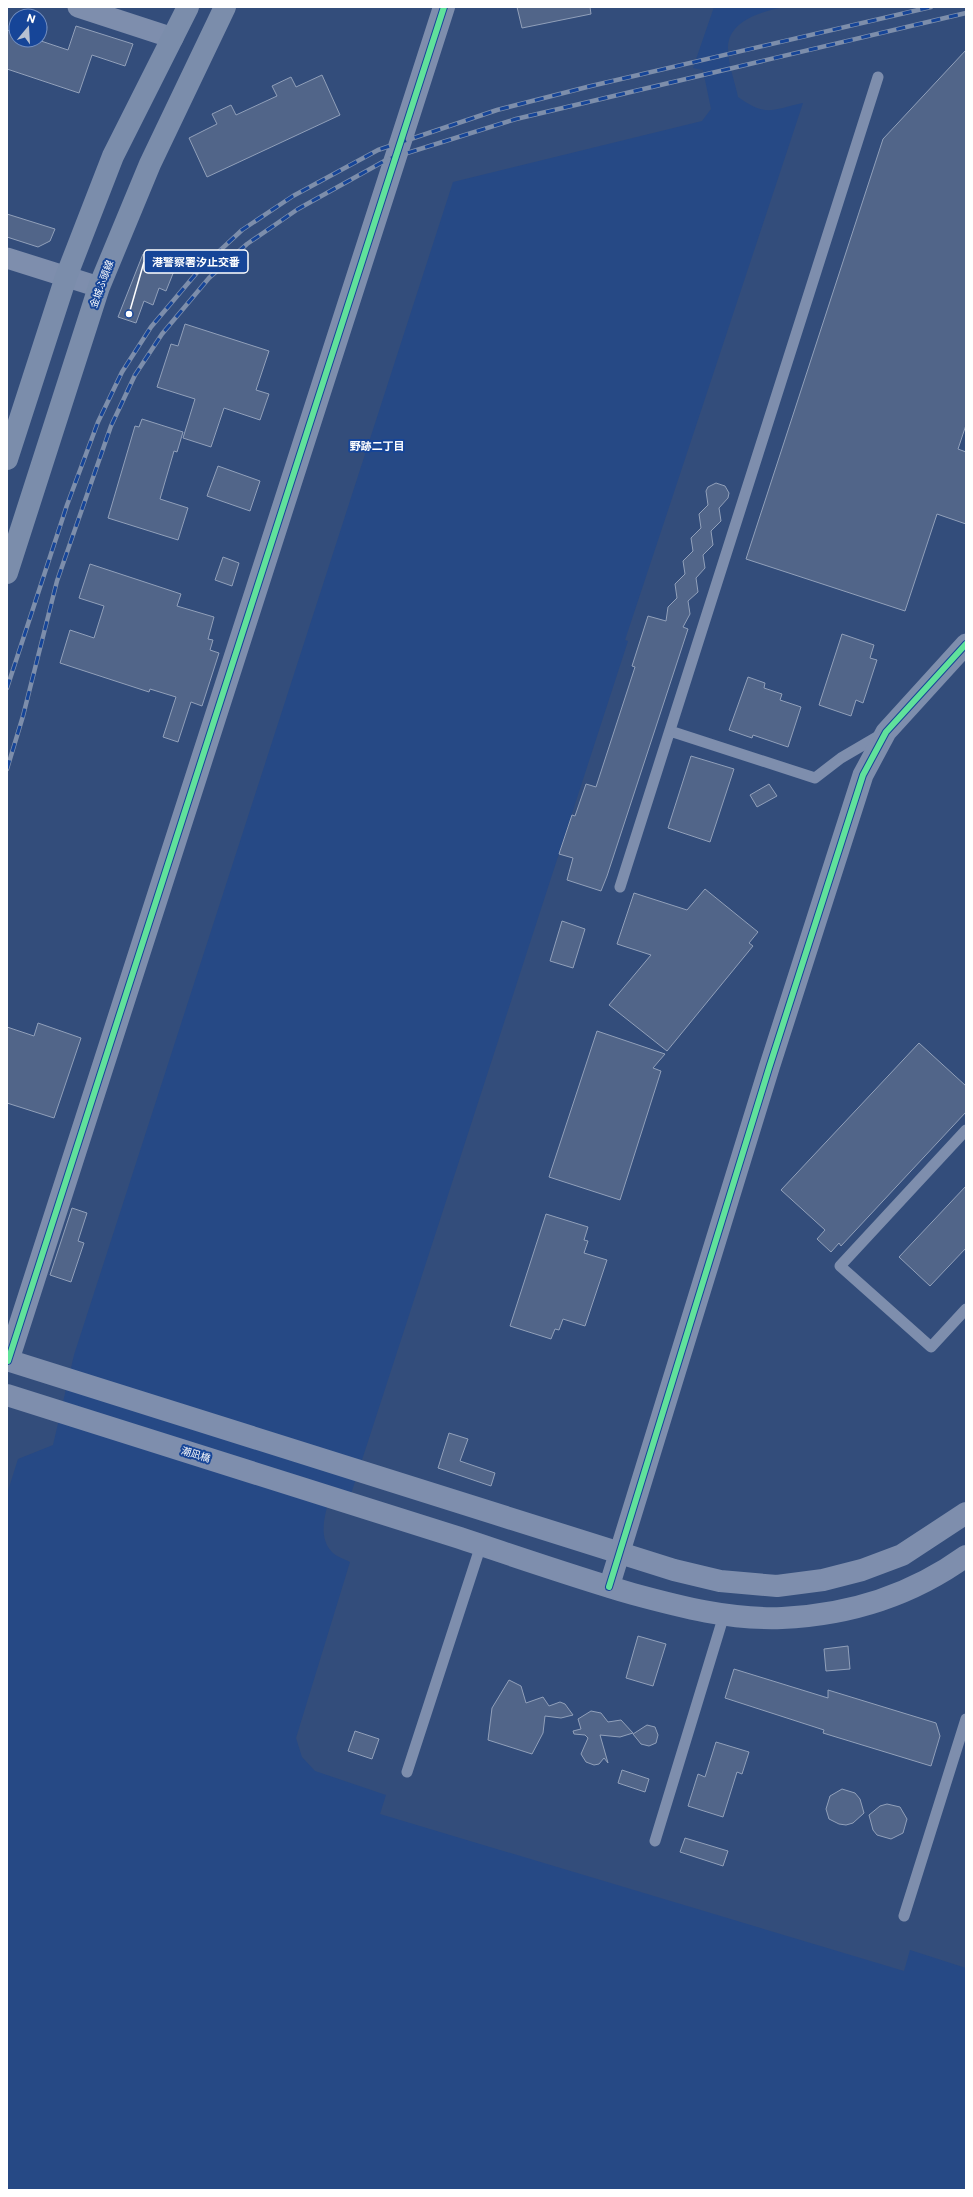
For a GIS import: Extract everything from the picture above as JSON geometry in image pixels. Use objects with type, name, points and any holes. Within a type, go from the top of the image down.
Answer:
[{"type":"main road","points":[[7,459],[66,277],[113,156],[188,7]]},
{"type":"main road","name":"金城ふ頭線","points":[[7,573],[99,287],[150,164],[225,7]]},
{"type":"street","points":[[78,7],[173,38]]},
{"type":"street","points":[[444,7],[14,1363],[674,1570],[720,1581],[777,1586],[822,1580],[862,1570],[902,1555],[966,1513]]},
{"type":"street","points":[[7,258],[99,287]]},
{"type":"street","points":[[609,1587],[767,1076],[863,774],[886,732],[966,644]]},
{"type":"street","name":"潮凪橋","points":[[11,1396],[377,1511],[609,1587],[682,1608],[724,1615],[780,1618],[827,1614],[872,1603],[919,1585],[966,1556]]},
{"type":"lane","points":[[620,887],[878,77]]},
{"type":"lane","points":[[670,731],[814,778],[841,758],[886,732]]},
{"type":"lane","points":[[966,1130],[840,1266],[931,1347],[966,1309]]},
{"type":"lane","points":[[407,1772],[481,1545]]},
{"type":"lane","points":[[655,1841],[724,1615]]},
{"type":"lane","points":[[904,1916],[966,1719]]},
{"type":"water","points":[[714,7],[783,7],[756,15],[740,24],[729,39],[728,54],[730,67],[738,97],[755,107],[762,110],[769,110],[803,103],[625,640],[628,641],[348,1503],[330,1497],[324,1525],[325,1539],[327,1545],[333,1553],[350,1562],[296,1738],[302,1757],[315,1771],[386,1795],[380,1814],[904,1971],[910,1950],[966,1968],[966,2190],[7,2190],[7,1494],[18,1459],[53,1445],[74,1355],[453,182],[702,121],[711,109],[703,70],[693,68]]},
{"type":"building","points":[[517,7],[590,7],[591,14],[522,28]]},
{"type":"building","points":[[76,26],[133,44],[125,66],[92,55],[79,93],[7,69],[7,30],[8,48],[48,48],[48,43],[68,50]]},
{"type":"building","points":[[966,50],[966,425],[958,449],[966,452],[966,524],[937,514],[905,611],[746,559],[883,139]]},
{"type":"building","points":[[322,75],[340,115],[207,177],[189,138],[217,124],[212,114],[231,105],[236,115],[277,96],[272,86],[291,77],[296,87]]},
{"type":"building","points":[[7,214],[55,229],[50,241],[38,247],[7,237]]},
{"type":"building","points":[[143,254],[176,266],[166,291],[159,288],[153,305],[144,301],[136,323],[118,317]]},
{"type":"building","points":[[185,324],[269,351],[256,390],[269,394],[260,420],[224,408],[211,447],[183,438],[195,399],[157,387],[171,344],[178,346]]},
{"type":"building","points":[[142,419],[183,432],[177,452],[174,451],[160,499],[188,508],[178,540],[108,518],[135,426],[139,427]]},
{"type":"building","points":[[218,466],[260,481],[250,511],[207,496]]},
{"type":"building","points":[[716,483],[725,486],[729,493],[728,498],[719,508],[721,521],[711,531],[713,545],[703,555],[705,568],[696,578],[698,592],[688,601],[690,614],[683,627],[688,629],[607,876],[601,891],[567,880],[573,858],[559,854],[572,815],[575,816],[586,784],[596,787],[635,667],[632,666],[648,616],[666,621],[668,607],[677,598],[675,584],[685,574],[683,561],[693,551],[691,538],[701,528],[699,514],[708,505],[706,491],[708,487]]},
{"type":"building","points":[[223,557],[239,563],[232,586],[215,580]]},
{"type":"building","points":[[90,564],[181,594],[177,606],[214,617],[208,639],[213,640],[210,650],[219,653],[202,706],[191,702],[178,742],[163,737],[176,697],[150,689],[149,692],[60,663],[70,630],[94,638],[104,606],[79,598]]},
{"type":"building","points":[[842,634],[874,645],[870,658],[877,660],[863,703],[856,700],[851,716],[819,705]]},
{"type":"building","points":[[748,677],[765,683],[764,688],[782,694],[780,700],[801,707],[788,747],[753,735],[752,738],[729,730]]},
{"type":"building","points":[[691,756],[734,769],[710,842],[668,828]]},
{"type":"building","points":[[769,784],[777,796],[757,807],[750,795]]},
{"type":"building","points":[[705,889],[758,932],[749,943],[753,946],[667,1051],[609,1005],[651,955],[617,944],[634,893],[687,910]]},
{"type":"building","points":[[562,921],[585,929],[573,968],[550,961]]},
{"type":"building","points":[[38,1023],[81,1038],[54,1118],[7,1103],[7,1027],[34,1036]]},
{"type":"building","points":[[597,1031],[665,1054],[653,1068],[661,1071],[620,1200],[549,1177]]},
{"type":"building","points":[[919,1043],[966,1086],[966,1112],[841,1246],[839,1243],[831,1252],[817,1239],[825,1230],[781,1190]]},
{"type":"building","points":[[966,1186],[966,1248],[930,1286],[899,1257]]},
{"type":"building","points":[[72,1208],[87,1213],[78,1241],[84,1243],[71,1282],[50,1275]]},
{"type":"building","points":[[546,1214],[588,1227],[584,1240],[588,1241],[584,1253],[607,1260],[585,1326],[563,1319],[559,1330],[555,1329],[551,1339],[510,1326]]},
{"type":"building","points":[[449,1433],[468,1439],[460,1461],[495,1473],[491,1486],[438,1468]]},
{"type":"building","points":[[638,1636],[666,1644],[653,1686],[626,1678]]},
{"type":"building","points":[[848,1646],[850,1669],[826,1671],[824,1649]]},
{"type":"building","points":[[734,1669],[828,1698],[828,1690],[936,1723],[940,1736],[931,1766],[823,1733],[824,1730],[725,1698]]},
{"type":"building","points":[[509,1680],[521,1686],[526,1703],[543,1697],[549,1706],[560,1702],[565,1704],[573,1715],[561,1718],[545,1716],[543,1733],[532,1754],[488,1740],[492,1708]]},
{"type":"building","points":[[591,1711],[601,1713],[608,1722],[621,1720],[633,1733],[620,1737],[600,1735],[608,1763],[604,1758],[599,1764],[594,1765],[586,1762],[581,1754],[588,1738],[585,1735],[574,1734],[573,1731],[581,1729],[578,1719]]},
{"type":"building","points":[[647,1725],[655,1727],[658,1735],[656,1743],[649,1746],[641,1744],[633,1734]]},
{"type":"building","points":[[355,1731],[379,1739],[372,1759],[348,1751]]},
{"type":"building","points":[[716,1742],[749,1752],[742,1774],[737,1772],[723,1817],[688,1806],[698,1774],[705,1777]]},
{"type":"building","points":[[622,1770],[649,1779],[645,1792],[618,1783]]},
{"type":"building","points":[[842,1789],[855,1793],[860,1799],[864,1813],[853,1823],[846,1825],[839,1824],[829,1819],[826,1809],[830,1796]]},
{"type":"building","points":[[887,1804],[900,1807],[907,1819],[903,1833],[891,1839],[877,1835],[873,1830],[869,1815],[880,1806]]},
{"type":"building","points":[[685,1838],[728,1851],[723,1866],[680,1852]]},
{"type":"railway","points":[[7,688],[67,505],[98,422],[122,372],[151,327],[200,269],[242,230],[293,196],[378,150],[497,110],[591,86],[931,7]]},
{"type":"railway","points":[[7,769],[23,716],[57,581],[111,426],[135,375],[162,334],[209,278],[247,244],[298,209],[388,159],[516,119],[966,13]]},
{"type":"cycle path","points":[[8,1361],[444,7]]},
{"type":"cycle path","points":[[609,1587],[769,1068],[863,775],[886,732],[966,644]]},
{"type":"place","name":"港警察署汐止交番","points":[[129,314]]},
{"type":"district","name":"野跡二丁目","points":[[377,445]]}]
